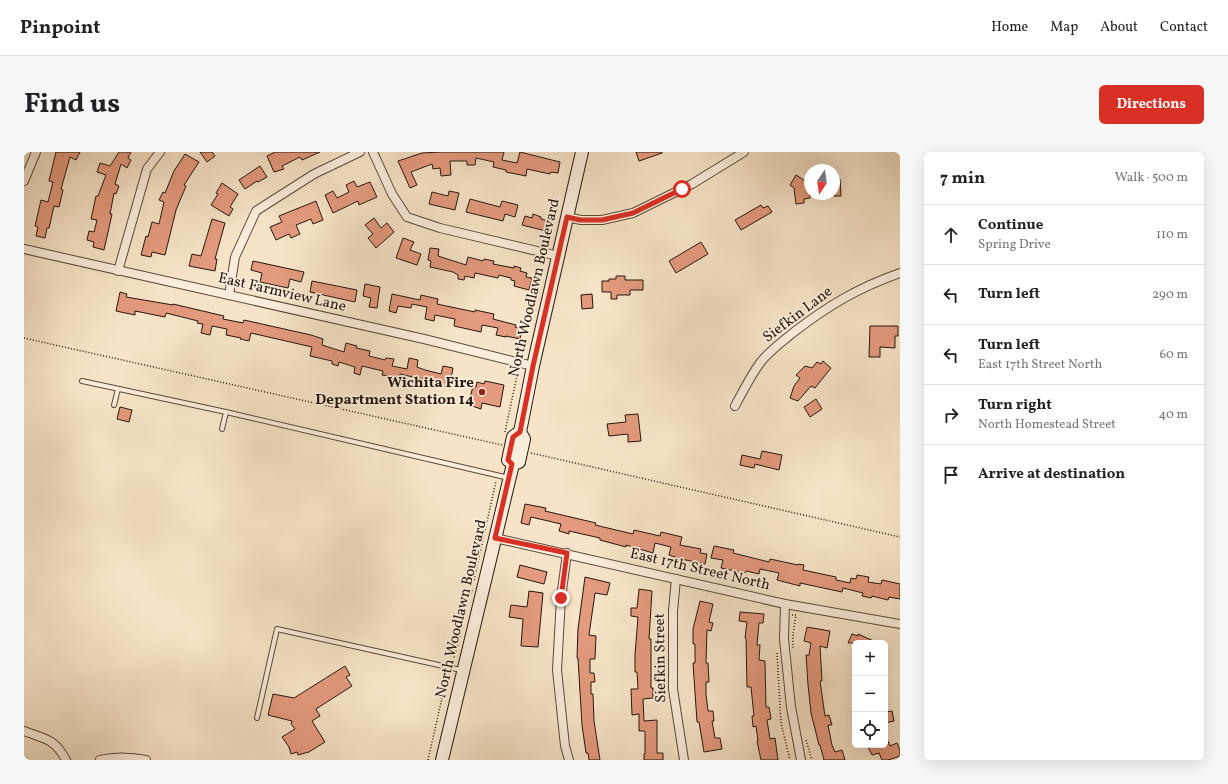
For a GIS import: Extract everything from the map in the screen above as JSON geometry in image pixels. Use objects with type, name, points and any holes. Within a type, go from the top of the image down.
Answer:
[{"type":"main road","name":"North Woodlawn Boulevard","points":[[442,760],[510,478],[512,464],[519,462],[524,439],[520,432],[533,366],[582,152]]},
{"type":"street","points":[[24,181],[36,152]]},
{"type":"street","points":[[118,270],[147,169],[160,152]]},
{"type":"street","points":[[229,295],[236,257],[256,211],[314,174],[360,152]]},
{"type":"street","points":[[372,152],[392,194],[407,217],[440,228],[558,256]]},
{"type":"street","points":[[567,217],[580,220],[602,220],[633,213],[692,184],[744,152]]},
{"type":"street","name":"East Farmview Lane","points":[[24,249],[533,366]]},
{"type":"street","name":"Siefkin Lane","points":[[736,406],[748,380],[760,362],[778,344],[821,311],[850,294],[879,280],[900,273]]},
{"type":"street","name":"East 17th Street North","points":[[495,538],[567,553],[785,604],[900,624]]},
{"type":"street","points":[[567,553],[561,598],[557,670],[569,760]]},
{"type":"street","name":"Siefkin Street","points":[[676,579],[673,612],[673,689],[684,760]]},
{"type":"street","points":[[785,604],[784,639],[791,707],[801,760]]},
{"type":"street","points":[[24,731],[46,738],[60,750],[66,760]]},
{"type":"street","points":[[100,760],[111,757],[119,757],[146,760]]},
{"type":"lane","points":[[82,381],[226,412],[510,478]]},
{"type":"lane","points":[[114,405],[118,389]]},
{"type":"lane","points":[[222,429],[226,412]]},
{"type":"lane","points":[[257,718],[277,629],[464,671]]},
{"type":"path","points":[[505,433],[520,362],[530,335]]},
{"type":"path","points":[[24,338],[502,446],[503,440]]},
{"type":"path","points":[[527,452],[900,537]]},
{"type":"path","points":[[428,760],[445,685],[457,649],[468,599],[472,589],[497,475]]},
{"type":"path","points":[[794,650],[793,634],[796,616]]},
{"type":"path","points":[[805,738],[812,760]]},
{"type":"building","points":[[56,152],[80,152],[76,160],[70,157],[61,189],[63,190],[59,207],[54,206],[45,238],[36,236],[38,227],[35,226],[41,200],[48,202],[53,182],[49,181]]},
{"type":"building","points":[[119,152],[131,152],[128,158],[131,160],[127,168],[121,164],[115,184],[119,186],[116,194],[114,193],[110,214],[112,214],[104,250],[93,247],[94,242],[87,240],[89,231],[94,232],[97,220],[91,219],[96,196],[98,196],[106,175],[97,172],[100,163],[110,166]]},
{"type":"building","points":[[200,152],[212,152],[215,156],[207,162]]},
{"type":"building","points":[[275,152],[320,152],[302,160],[300,157],[282,166],[284,169],[274,172],[267,156]]},
{"type":"building","points":[[504,152],[502,160],[517,163],[520,152],[560,162],[558,173],[551,172],[550,174],[527,169],[526,176],[506,172],[506,170],[493,167],[494,162],[476,158],[475,165],[467,165],[467,161],[450,161],[451,175],[441,176],[440,168],[433,169],[432,164],[411,172],[417,185],[410,188],[398,161],[422,153]]},
{"type":"building","points":[[636,152],[662,152],[662,153],[639,161]]},
{"type":"building","points":[[185,154],[199,162],[184,185],[186,186],[176,210],[165,255],[152,252],[151,257],[141,255],[146,236],[148,237],[152,222],[159,224],[164,202],[159,200],[163,192],[165,193],[174,171]]},
{"type":"building","points":[[260,166],[267,177],[258,182],[257,181],[245,189],[239,180]]},
{"type":"building","points":[[796,175],[804,180],[804,203],[796,204],[794,188],[790,185]]},
{"type":"building","points":[[354,181],[357,187],[370,182],[377,197],[359,205],[358,201],[333,213],[325,195],[333,191],[337,198],[349,192],[346,185]]},
{"type":"building","points":[[222,183],[238,194],[230,207],[233,209],[229,216],[211,205],[218,194],[216,193]]},
{"type":"building","points":[[449,191],[459,193],[455,210],[429,204],[432,192],[448,196]]},
{"type":"building","points":[[470,199],[500,207],[502,201],[518,205],[515,217],[505,214],[503,221],[466,212]]},
{"type":"building","points":[[316,201],[323,220],[313,224],[311,219],[296,225],[300,234],[291,238],[289,234],[276,240],[270,227],[282,222],[279,216]]},
{"type":"building","points":[[761,205],[763,208],[768,206],[772,212],[741,230],[735,220]]},
{"type":"building","points":[[533,214],[548,221],[546,231],[522,225],[525,216],[532,218]]},
{"type":"building","points":[[374,218],[381,228],[387,223],[394,232],[376,248],[368,238],[373,234],[365,225]]},
{"type":"building","points":[[212,219],[225,223],[215,259],[217,259],[215,271],[189,266],[192,254],[201,256]]},
{"type":"building","points":[[403,238],[414,242],[410,250],[421,254],[417,265],[396,258]]},
{"type":"building","points":[[701,242],[708,254],[676,273],[669,261]]},
{"type":"building","points":[[430,248],[439,249],[438,256],[466,265],[468,257],[483,261],[484,259],[494,261],[493,264],[521,268],[520,271],[527,273],[526,277],[532,278],[529,290],[514,286],[515,281],[511,280],[511,278],[499,275],[498,278],[475,273],[474,278],[465,276],[464,280],[458,279],[458,275],[453,272],[430,267],[431,261],[428,260]]},
{"type":"building","points":[[253,261],[304,272],[301,282],[290,279],[288,288],[260,282],[262,273],[251,270]]},
{"type":"building","points":[[616,276],[625,276],[625,280],[643,280],[643,290],[630,290],[630,295],[617,295],[617,299],[611,299],[611,292],[602,292],[602,281],[616,279]]},
{"type":"building","points":[[312,281],[357,290],[355,302],[310,292]]},
{"type":"building","points":[[365,284],[380,287],[377,308],[369,307],[371,298],[363,296]]},
{"type":"building","points":[[120,292],[127,294],[126,297],[173,304],[224,316],[223,319],[243,323],[244,320],[311,335],[323,339],[322,345],[344,352],[346,343],[357,346],[356,348],[370,351],[369,356],[385,360],[386,358],[394,359],[392,366],[407,369],[409,358],[418,360],[417,367],[441,374],[443,366],[453,368],[449,388],[429,383],[430,381],[400,374],[399,378],[382,375],[383,371],[362,366],[360,375],[354,373],[355,367],[339,362],[338,366],[332,364],[332,361],[310,356],[312,347],[251,333],[249,341],[226,335],[227,329],[212,326],[210,335],[201,333],[203,324],[197,323],[198,321],[166,313],[165,317],[135,311],[135,315],[116,311]]},
{"type":"building","points":[[392,294],[420,300],[421,295],[438,299],[437,304],[475,312],[475,310],[494,314],[493,319],[516,325],[515,327],[522,329],[520,339],[496,335],[498,328],[482,325],[481,332],[454,326],[455,319],[435,315],[434,321],[425,319],[427,307],[412,304],[411,308],[398,306],[396,313],[389,311]]},
{"type":"building","points":[[592,294],[593,308],[582,309],[581,295]]},
{"type":"building","points":[[870,326],[898,326],[898,336],[895,336],[895,348],[880,347],[880,357],[869,357]]},
{"type":"building","points":[[823,361],[831,368],[815,388],[811,386],[798,401],[790,398],[794,386],[800,378],[796,375],[805,366],[812,368],[817,362],[821,364]]},
{"type":"building","points":[[485,381],[504,385],[500,407],[482,403],[481,409],[472,406],[473,399],[470,398],[473,386],[476,387],[477,382],[484,384]]},
{"type":"building","points":[[816,399],[822,409],[810,417],[804,407]]},
{"type":"building","points":[[120,407],[132,410],[129,422],[117,419]]},
{"type":"building","points":[[638,414],[641,441],[628,442],[628,434],[609,436],[607,424],[626,422],[625,415]]},
{"type":"building","points":[[762,451],[782,455],[779,470],[755,464],[754,468],[740,465],[742,455],[760,459]]},
{"type":"building","points":[[525,504],[546,508],[545,511],[596,523],[595,525],[633,534],[634,530],[660,536],[661,532],[682,537],[680,545],[701,549],[700,553],[707,554],[705,564],[669,555],[671,547],[655,543],[653,553],[569,531],[569,534],[559,531],[561,524],[531,517],[529,525],[521,523]]},
{"type":"building","points":[[714,546],[734,550],[733,553],[769,562],[770,559],[804,565],[803,570],[836,577],[836,580],[850,583],[851,578],[856,579],[857,575],[869,577],[868,582],[881,584],[882,580],[900,584],[900,599],[889,597],[888,600],[872,596],[871,598],[862,596],[863,593],[843,588],[842,592],[800,583],[800,586],[777,580],[779,573],[760,569],[759,574],[721,568],[723,560],[711,558]]},
{"type":"building","points":[[520,565],[547,572],[544,584],[517,577]]},
{"type":"building","points":[[585,577],[610,583],[607,595],[595,593],[589,635],[596,636],[595,659],[590,659],[590,673],[594,673],[595,682],[591,682],[591,694],[593,694],[594,721],[600,760],[589,760],[588,753],[586,753],[582,725],[577,658],[578,629]]},
{"type":"building","points":[[639,589],[652,591],[649,639],[651,639],[651,688],[653,688],[653,698],[643,699],[644,721],[657,720],[657,753],[663,753],[663,760],[644,760],[645,731],[639,731],[639,714],[632,715],[631,689],[638,689],[637,672],[635,672],[635,655],[638,617],[631,616],[631,608],[637,608]]},
{"type":"building","points":[[529,591],[543,593],[538,647],[521,646],[523,619],[509,617],[511,605],[527,607]]},
{"type":"building","points":[[700,601],[713,604],[709,622],[713,623],[711,631],[707,630],[706,663],[708,663],[709,682],[706,682],[706,694],[708,711],[713,711],[714,721],[712,721],[715,738],[720,738],[722,749],[704,752],[699,722],[697,722],[693,663],[695,663],[695,644],[693,644],[693,629]]},
{"type":"building","points":[[740,612],[764,614],[763,623],[759,623],[757,645],[760,645],[759,660],[765,661],[766,707],[769,707],[771,719],[767,720],[770,739],[775,738],[778,760],[761,760],[756,726],[753,727],[752,716],[754,716],[751,687],[747,687],[745,638],[747,622],[739,621]]},
{"type":"building","points":[[807,627],[830,631],[827,648],[820,646],[822,681],[820,681],[825,716],[829,715],[832,725],[828,725],[832,745],[835,752],[842,750],[845,760],[824,760],[819,745],[811,713],[808,685],[806,655],[809,655],[811,643],[804,641]]},
{"type":"building","points":[[852,634],[858,636],[858,634],[871,640],[852,640],[852,643],[848,643]]},
{"type":"building","points":[[345,666],[350,675],[346,677],[352,686],[316,709],[320,716],[312,721],[325,742],[309,752],[298,755],[297,752],[291,754],[289,747],[282,737],[295,729],[291,724],[292,721],[268,715],[273,694],[294,698]]},
{"type":"building","points":[[892,711],[894,721],[888,722],[888,712]]},
{"type":"building","points":[[888,741],[890,746],[897,743],[900,750],[900,756],[888,760],[882,760],[879,753],[872,755],[868,748],[888,748]]},
{"type":"place","name":"Wichita Fire Department Station 14","points":[[482,392]]},
{"type":"route","points":[[561,598],[567,553],[495,538],[510,478],[512,464],[508,460],[513,437],[520,432],[533,366],[567,217],[580,220],[602,220],[633,213],[682,189]]}]
